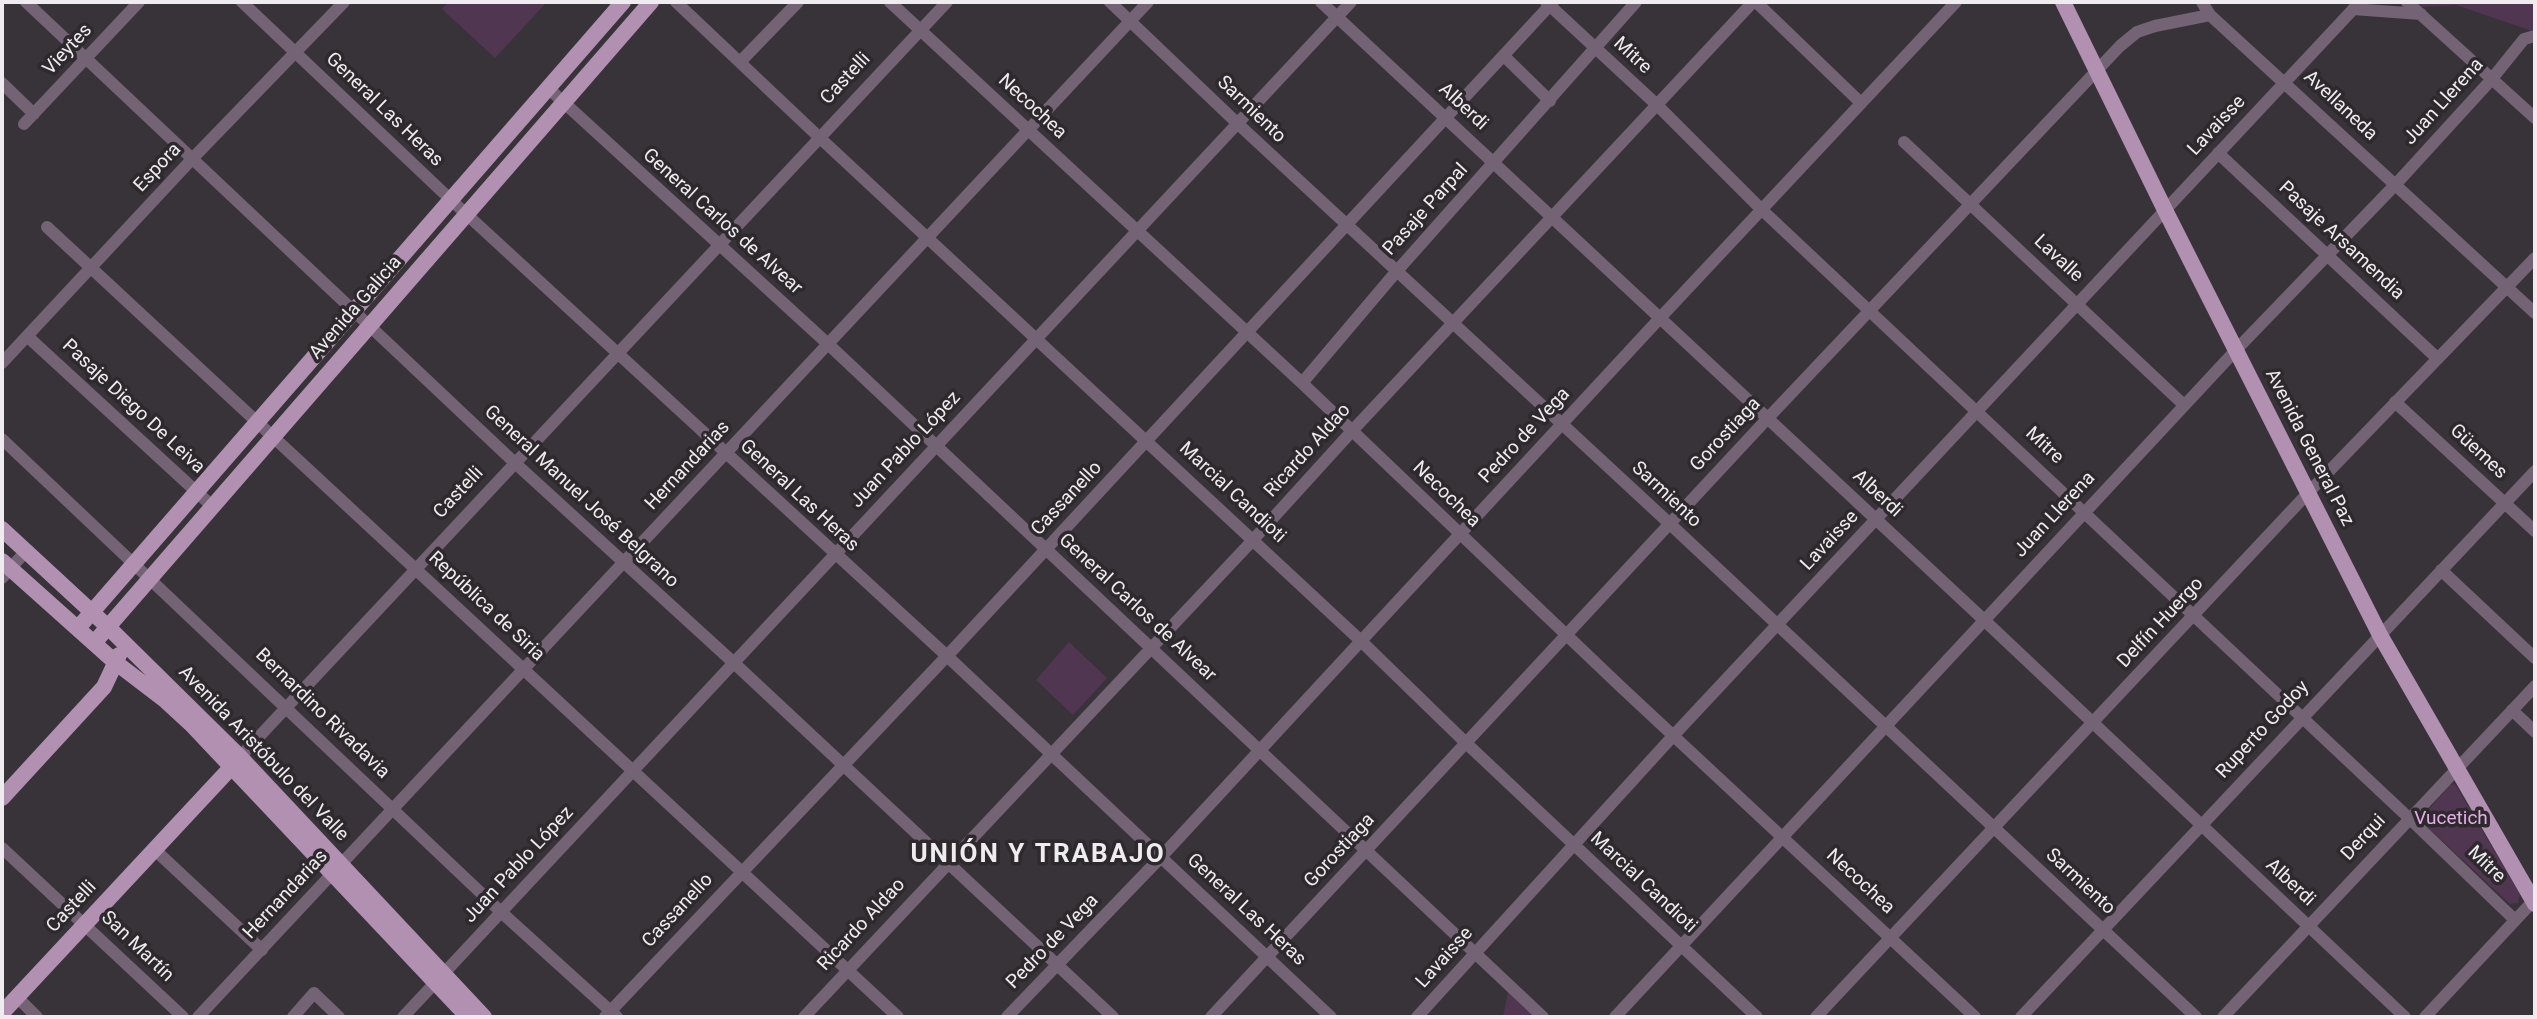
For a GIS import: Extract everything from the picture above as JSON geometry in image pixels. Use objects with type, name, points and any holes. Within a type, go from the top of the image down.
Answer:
[{"type":"main road","name":"Avenida Galicia","points":[[78,628],[623,2]]},
{"type":"main road","name":"Avenida Galicia","points":[[94,643],[651,2]]},
{"type":"main road","name":"Avenida General Paz","points":[[2063,2],[2380,635],[2535,901]]},
{"type":"main road","name":"Avenida Aristóbulo del Valle","points":[[2,529],[129,648],[439,978],[484,1017]]},
{"type":"main road","name":"Avenida Aristóbulo del Valle","points":[[5,569],[236,761]]},
{"type":"main road","points":[[2,798],[104,687],[120,654],[129,648]]},
{"type":"main road","name":"Castelli","points":[[2,1013],[236,761]]},
{"type":"main road","name":"Avenida Aristóbulo del Valle","points":[[439,978],[468,1017]]},
{"type":"street","name":"General Manuel José Belgrano","points":[[26,2],[515,463],[734,663],[1112,1017]]},
{"type":"street","name":"Vieytes","points":[[24,124],[139,2]]},
{"type":"street","name":"General Las Heras","points":[[242,2],[466,214],[947,656],[1331,1017]]},
{"type":"street","name":"Espora","points":[[2,363],[193,158],[344,2]]},
{"type":"street","name":"Marcial Candioti","points":[[676,2],[1147,440],[1757,1017]]},
{"type":"street","points":[[740,62],[797,2]]},
{"type":"street","name":"Necochea","points":[[890,2],[1302,383],[1673,736],[1975,1017]]},
{"type":"street","name":"Castelli","points":[[236,761],[947,2]]},
{"type":"street","name":"Sarmiento","points":[[1110,2],[1346,226],[1670,524],[2196,1017]]},
{"type":"street","name":"Hernandarias","points":[[198,1017],[1148,2]]},
{"type":"street","name":"Alberdi","points":[[1321,2],[1984,620],[2404,1017]]},
{"type":"street","name":"Juan Pablo López","points":[[403,1017],[1351,2]]},
{"type":"street","name":"Pasaje Parpal","points":[[1302,383],[1396,272],[1636,2]]},
{"type":"street","points":[[1754,2],[1861,103]]},
{"type":"street","name":"Ricardo Aldao","points":[[804,1017],[1754,2]]},
{"type":"street","name":"Pedro de Vega","points":[[1007,1017],[1161,857],[1956,2]]},
{"type":"street","name":"Avellaneda","points":[[2202,2],[2210,15],[2535,313]]},
{"type":"street","points":[[2407,2],[2535,118]]},
{"type":"street","name":"Mitre","points":[[1549,3],[1657,105],[1761,209],[2302,716],[2515,920]]},
{"type":"street","name":"Cassanello","points":[[611,1015],[741,871],[947,656],[1504,56],[1549,3]]},
{"type":"street","points":[[2357,5],[2421,15]]},
{"type":"street","name":"Lavaisse","points":[[1417,1017],[1673,736],[2357,5]]},
{"type":"street","name":"Gorostiaga","points":[[1211,1017],[1767,419],[2097,70],[2137,32],[2210,15]]},
{"type":"street","name":"Juan Llerena","points":[[1615,1017],[2184,405],[2396,184],[2530,38]]},
{"type":"street","points":[[1504,56],[1550,101]]},
{"type":"street","points":[[2,83],[34,114]]},
{"type":"street","name":"General Carlos de Alvear","points":[[548,88],[828,344],[1543,1017]]},
{"type":"street","name":"Lavalle","points":[[1904,142],[2184,405]]},
{"type":"street","name":"Pasaje Arsamendia","points":[[2218,153],[2437,358]]},
{"type":"street","name":"República de Siria","points":[[47,227],[898,1017]]},
{"type":"street","name":"Delfín Huergo","points":[[1816,1017],[2395,402],[2535,258]]},
{"type":"street","name":"Pasaje Diego De Leiva","points":[[27,336],[212,506]]},
{"type":"street","name":"Güemes","points":[[2395,402],[2535,531]]},
{"type":"street","name":"Bernardino Rivadavia","points":[[2,439],[611,1015]]},
{"type":"street","name":"Ruperto Godoy","points":[[2021,1017],[2105,931],[2302,716],[2535,471]]},
{"type":"street","points":[[5,569],[26,551]]},
{"type":"street","points":[[2441,570],[2535,658]]},
{"type":"street","name":"Derqui","points":[[2223,1017],[2535,686]]},
{"type":"street","points":[[2512,710],[2535,732]]},
{"type":"street","name":"San Martín","points":[[2,848],[183,1017]]},
{"type":"street","points":[[154,849],[261,950]]},
{"type":"street","points":[[2425,1017],[2535,901]]},
{"type":"street","points":[[293,1017],[314,993],[339,1017]]},
{"type":"street","points":[[17,998],[37,1017]]},
{"type":"green space","points":[[448,2],[547,2],[495,58],[442,9]]},
{"type":"green space","points":[[2415,2],[2535,2],[2535,32],[2456,5],[2421,7]]},
{"type":"green space","points":[[1069,642],[1107,678],[1073,715],[1036,680]]},
{"type":"green space","name":"Vucetich","points":[[2455,784],[2520,894],[2518,903],[2510,904],[2423,823],[2422,817],[2450,785]]},
{"type":"green space","points":[[1508,992],[1535,1017],[1503,1017]]},
{"type":"district","name":"UNIÓN Y TRABAJO","points":[[1038,855]]}]
